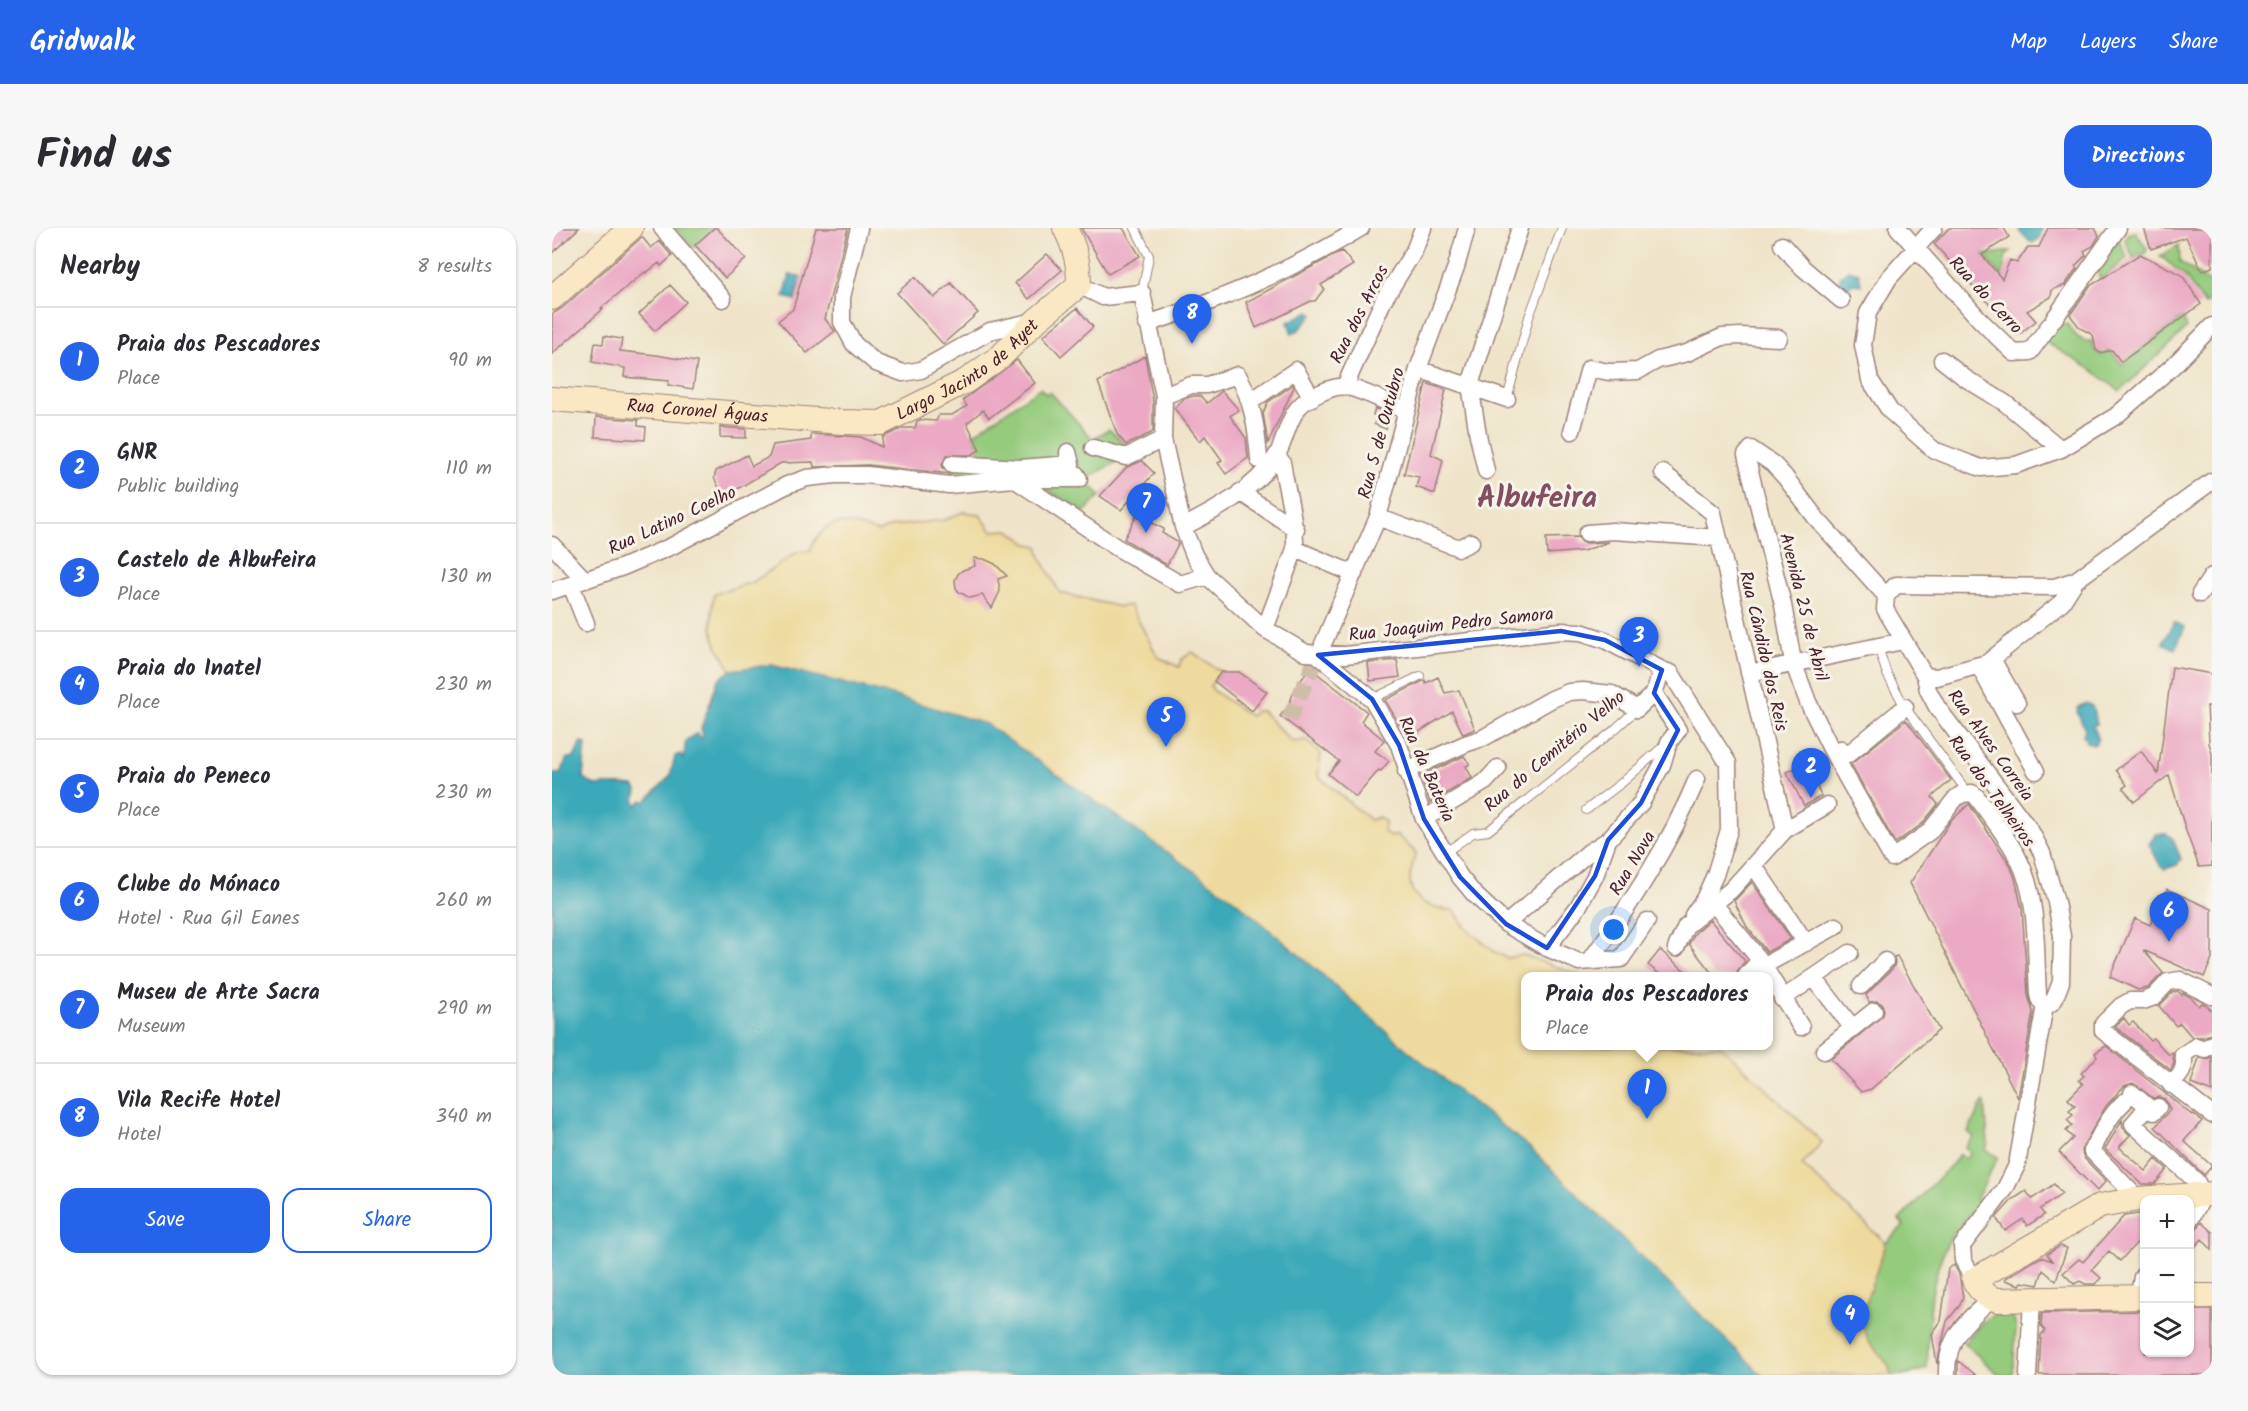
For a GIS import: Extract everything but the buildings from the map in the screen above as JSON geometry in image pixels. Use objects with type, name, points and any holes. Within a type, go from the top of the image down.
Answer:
[{"type":"street","points":[[552,298],[631,228]]},
{"type":"street","points":[[662,228],[723,299]]},
{"type":"street","points":[[859,228],[842,297],[842,322],[854,344],[876,363],[903,373],[921,370],[990,331],[1037,320]]},
{"type":"street","points":[[1065,228],[1075,247],[1079,266],[1079,285],[1103,297],[1142,293]]},
{"type":"street","points":[[1147,324],[1226,297],[1332,246],[1361,228]]},
{"type":"street","name":"Rua dos Arcos","points":[[1345,386],[1384,299],[1414,251],[1423,228]]},
{"type":"street","name":"Rua 5 de Outubro","points":[[1316,651],[1354,574],[1378,517],[1418,369],[1456,267],[1467,228]]},
{"type":"street","points":[[1486,471],[1470,385],[1520,228]]},
{"type":"street","name":"Rua do Cerro","points":[[1898,228],[1981,321],[2014,353],[2030,352],[2118,228]]},
{"type":"street","points":[[1934,228],[1889,278],[1868,313],[1863,345],[1870,380],[1890,411],[1934,450],[1981,468],[2016,465],[2061,449],[2116,417],[2174,365],[2212,326]]},
{"type":"street","points":[[1782,245],[1803,268],[1841,300]]},
{"type":"street","name":"Largo Jacinto de Ayet","points":[[842,422],[881,423],[966,381],[1001,356],[1037,320],[1079,285]]},
{"type":"street","name":"Rua da Bateria","points":[[1142,293],[1164,396],[1163,439],[1184,527],[1194,555],[1207,576],[1265,628],[1316,651],[1372,699],[1399,746],[1424,819],[1460,877],[1474,894],[1506,924],[1547,948],[1580,962],[1621,959],[1647,921]]},
{"type":"street","points":[[1572,430],[1589,368],[1609,372],[1638,371],[1658,360],[1687,353],[1722,337],[1779,338]]},
{"type":"street","points":[[1942,360],[1965,378],[2005,403],[2061,449]]},
{"type":"street","points":[[1418,369],[1507,399]]},
{"type":"street","points":[[1250,402],[1296,370],[1312,398]]},
{"type":"street","points":[[1164,396],[1191,385],[1208,385],[1238,375],[1248,393],[1258,434],[1259,460]]},
{"type":"street","points":[[1184,527],[1216,511],[1256,479],[1276,457],[1285,431],[1299,407],[1320,393],[1345,386],[1407,411]]},
{"type":"street","name":"Rua Coronel Águas","points":[[552,399],[842,422]]},
{"type":"street","points":[[1093,448],[1125,456],[1163,439]]},
{"type":"street","points":[[952,464],[1018,474],[1071,464],[1068,452]]},
{"type":"street","name":"Rua Alves Correia","points":[[1748,452],[1773,464],[1816,519],[1886,596],[1885,609],[1924,676],[1937,707],[2030,830],[2042,853],[2056,902],[2061,936],[2061,982],[2055,1000],[2045,1005]]},
{"type":"street","name":"Avenida 25 de Abril","points":[[1748,452],[1783,605],[1793,662],[1808,702],[1833,753],[1892,858],[1929,832],[1956,798],[1968,793]]},
{"type":"street","points":[[1265,628],[1295,549],[1296,529],[1290,510],[1282,462],[1276,457]]},
{"type":"street","name":"Rua Cândido dos Reis","points":[[1663,473],[1713,513],[1785,830]]},
{"type":"street","points":[[1018,474],[1116,547],[1180,584],[1207,576]]},
{"type":"street","name":"Rua Latino Coelho","points":[[552,591],[672,546],[787,485],[807,478],[867,475],[950,485],[1018,474]]},
{"type":"street","points":[[1886,596],[1896,585],[2060,592],[2212,481]]},
{"type":"street","points":[[1240,492],[1296,529]]},
{"type":"street","points":[[1378,517],[1459,548],[1471,542]]},
{"type":"street","points":[[1587,533],[1613,531],[1718,538]]},
{"type":"street","points":[[552,545],[578,583],[586,623]]},
{"type":"street","points":[[1295,549],[1354,574]]},
{"type":"street","points":[[2200,594],[2212,576]]},
{"type":"street","points":[[1924,676],[1937,677],[1986,662],[2062,602],[2060,592]]},
{"type":"street","name":"Rua Joaquim Pedro Samora","points":[[1316,651],[1345,655],[1561,631],[1581,632],[1605,640],[1671,673],[1728,763],[1729,830],[1708,891],[1686,926],[1676,948]]},
{"type":"street","points":[[1749,673],[1793,662],[1903,641]]},
{"type":"street","points":[[1986,662],[2018,703]]},
{"type":"street","points":[[1986,662],[2036,771]]},
{"type":"street","points":[[1506,924],[1589,852],[1608,840],[1641,803],[1678,730],[1654,693],[1662,670]]},
{"type":"street","points":[[1406,771],[1483,738],[1552,699],[1569,692],[1592,691],[1612,694],[1636,709]]},
{"type":"street","name":"Rua do Cemitério Velho","points":[[1636,709],[1654,693]]},
{"type":"street","points":[[1833,753],[1841,749],[1847,755],[1905,707]]},
{"type":"street","points":[[1424,819],[1485,782],[1498,768]]},
{"type":"street","name":"Rua Nova","points":[[1590,961],[1654,868],[1686,806],[1697,779]]},
{"type":"street","name":"Rua dos Telheiros","points":[[1968,793],[1976,796],[2010,844],[2027,882],[2032,906],[2039,1001],[2045,1005]]},
{"type":"street","points":[[1686,926],[1714,904],[1754,866],[1785,830],[1827,805]]},
{"type":"street","points":[[1547,948],[1578,907],[1595,876],[1608,840]]},
{"type":"street","points":[[1754,866],[1806,943]]},
{"type":"street","points":[[1714,904],[1766,972]]},
{"type":"street","points":[[1751,972],[1761,963],[1806,943],[1836,926]]},
{"type":"street","points":[[1782,999],[1850,953]]},
{"type":"street","points":[[1861,986],[1885,961]]},
{"type":"street","points":[[1815,978],[1852,1027]]},
{"type":"street","points":[[2208,1195],[2196,1181],[2156,1104],[2103,1031],[2103,1024],[2109,1016],[2130,1001],[2143,1001],[2154,996],[2168,982],[2180,980],[2212,996]]},
{"type":"street","points":[[1773,984],[1800,1027]]},
{"type":"street","points":[[2045,1005],[2017,1165],[2005,1189],[1962,1246],[1963,1260],[1980,1290],[1991,1299],[2032,1299],[2140,1289]]},
{"type":"street","points":[[1824,1051],[1874,1011]]},
{"type":"street","points":[[2124,1102],[2154,1112],[2156,1104],[2184,1069],[2186,1064],[2183,1056],[2196,1046],[2205,1049],[2212,1044]]},
{"type":"street","points":[[2124,1102],[2156,1104],[2212,1115]]},
{"type":"street","points":[[2124,1102],[2104,1126],[2092,1151],[2138,1199]]},
{"type":"street","points":[[1974,1280],[2100,1206],[2138,1199],[2208,1195]]},
{"type":"street","points":[[2194,1214],[2208,1195]]},
{"type":"street","points":[[2194,1296],[2212,1296]]},
{"type":"street","points":[[1947,1375],[1947,1363],[1954,1337],[1991,1299]]},
{"type":"street","points":[[2028,1375],[2032,1299]]},
{"type":"lane","points":[[1135,228],[1149,256],[1142,293]]},
{"type":"lane","points":[[1507,399],[1529,316],[1562,228]]},
{"type":"lane","name":"Rua dos Telheiros","points":[[1878,646],[1887,674],[1905,707],[1968,793]]},
{"type":"lane","points":[[1372,699],[1420,676]]},
{"type":"lane","name":"Rua do Cemitério Velho","points":[[1446,852],[1473,833],[1488,831],[1604,739],[1636,709]]},
{"type":"lane","points":[[1586,810],[1671,744]]},
{"type":"highlighted area","points":[[1561,631],[1605,640],[1662,670],[1654,693],[1678,730],[1641,803],[1608,840],[1595,876],[1547,948],[1506,924],[1460,877],[1424,819],[1399,745],[1372,699],[1318,655]]},
{"type":"green space","points":[[675,228],[714,228],[693,248]]},
{"type":"green space","points":[[2136,232],[2147,249],[2145,254],[2133,258],[2125,240],[2127,234]]},
{"type":"green space","points":[[2118,239],[2127,258],[2102,278],[2099,277],[2096,265]]},
{"type":"green space","points":[[2179,245],[2180,262],[2212,284],[2212,300],[2205,305],[2184,275],[2160,256]]},
{"type":"green space","points":[[2011,251],[2006,256],[2002,276],[1983,255]]},
{"type":"green space","points":[[2183,317],[2187,328],[2120,391],[2089,368],[2042,340],[2056,322],[2067,324],[2080,339],[2092,341],[2094,350],[2101,355],[2110,351],[2122,364]]},
{"type":"green space","points":[[1040,388],[1046,394],[1050,392],[1093,439],[1109,429],[1133,452],[1083,481],[1100,496],[1084,512],[1016,471],[950,478],[953,465],[980,450],[972,435]]},
{"type":"green space","points":[[1983,1102],[1985,1103],[1988,1144],[1985,1150],[1998,1157],[1976,1200],[1980,1203],[1950,1239],[1937,1269],[1929,1319],[1927,1368],[1907,1375],[1890,1375],[1889,1366],[1868,1340],[1860,1319],[1886,1243],[1904,1225],[1899,1220],[1959,1154],[1966,1159],[1971,1153],[1965,1147],[1974,1137],[1968,1132]]},
{"type":"green space","points":[[2000,1313],[2013,1317],[2016,1327],[2013,1375],[1999,1375],[1964,1343],[1985,1320]]},
{"type":"sand","points":[[963,512],[979,514],[992,531],[1009,530],[1028,544],[1038,546],[1041,558],[1060,593],[1120,607],[1130,605],[1158,657],[1179,667],[1181,660],[1192,652],[1221,672],[1210,686],[1215,692],[1250,716],[1256,711],[1262,711],[1290,740],[1297,742],[1305,740],[1321,753],[1318,776],[1370,820],[1379,817],[1385,822],[1384,832],[1391,837],[1397,835],[1416,853],[1410,881],[1415,895],[1420,900],[1433,907],[1454,910],[1466,928],[1493,951],[1506,958],[1523,955],[1572,972],[1521,972],[1521,1050],[1725,1050],[1822,1142],[1802,1165],[1886,1243],[1860,1319],[1868,1340],[1889,1366],[1890,1375],[1762,1375],[1529,1147],[1406,1049],[1232,898],[895,696],[771,665],[731,670],[713,634],[714,594],[753,582],[798,552],[811,551],[820,534],[833,525],[840,523],[855,525],[878,532],[893,526],[944,520]]},
{"type":"water","points":[[2019,228],[2042,228],[2039,239],[2032,243],[2020,232]]},
{"type":"water","points":[[1849,270],[1859,273],[1861,285],[1853,284],[1845,290],[1840,284],[1840,276]]},
{"type":"water","points":[[790,274],[801,277],[795,300],[784,297]]},
{"type":"water","points":[[1310,311],[1313,315],[1292,334],[1288,322]]},
{"type":"water","points":[[2174,622],[2185,627],[2175,649],[2163,643]]},
{"type":"water","points":[[771,665],[895,696],[986,724],[1232,898],[1406,1049],[1529,1147],[1762,1375],[552,1375],[552,774],[561,773],[567,758],[574,758],[581,742],[586,744],[583,778],[596,786],[634,786],[637,790],[635,802],[637,805],[642,800],[645,802],[670,776],[675,756],[680,754],[683,759],[686,741],[698,733],[700,738],[703,736],[701,728],[718,680],[731,670]]},
{"type":"water","points":[[2086,703],[2092,706],[2097,724],[2092,726],[2098,739],[2094,745],[2086,742],[2083,735],[2085,729],[2077,712],[2078,707]]},
{"type":"water","points":[[2156,834],[2167,834],[2173,839],[2181,859],[2177,865],[2165,869],[2160,865],[2149,844]]},
{"type":"tunnel","points":[[1289,719],[1323,644]]},
{"type":"place","name":"Vila Recife Hotel","points":[[1192,344]]},
{"type":"place","name":"Museu de Arte Sacra","points":[[1146,533]]},
{"type":"place","name":"Castelo de Albufeira","points":[[1639,667]]},
{"type":"place","name":"Praia do Peneco","points":[[1166,747]]},
{"type":"place","name":"GNR","points":[[1811,798]]},
{"type":"place","name":"Clube do Mónaco","points":[[2169,942]]},
{"type":"place","name":"Praia dos Pescadores","points":[[1647,1119]]},
{"type":"place","name":"Praia do Inatel","points":[[1850,1345]]},
{"type":"district","name":"Albufeira","points":[[1537,497]]}]
